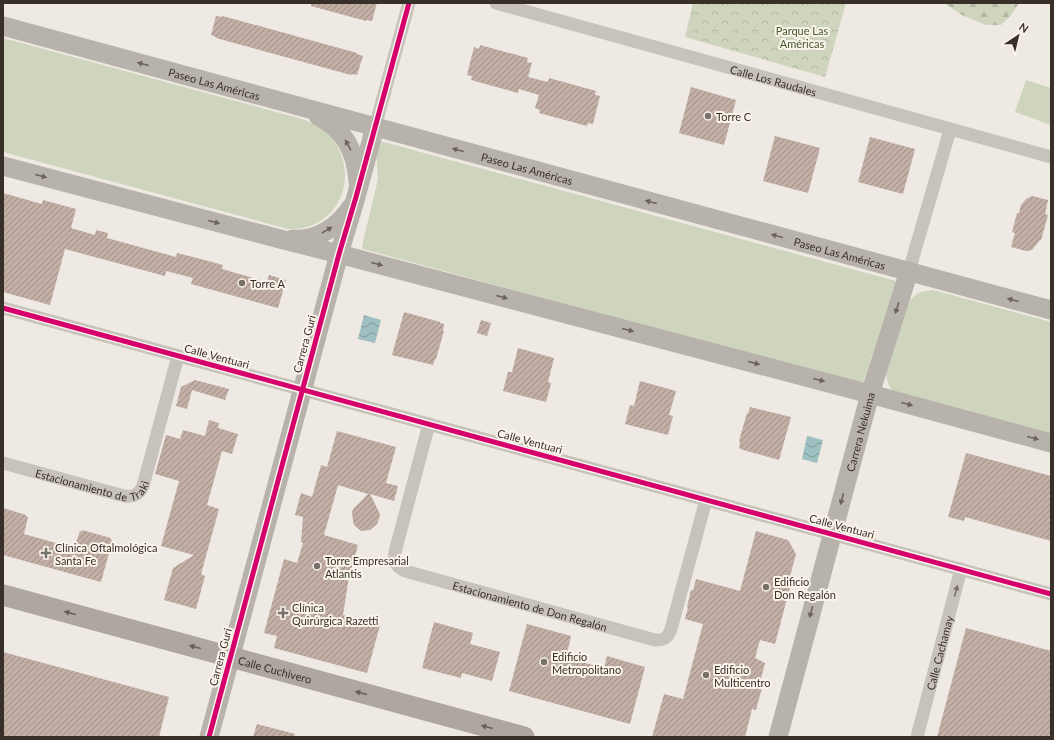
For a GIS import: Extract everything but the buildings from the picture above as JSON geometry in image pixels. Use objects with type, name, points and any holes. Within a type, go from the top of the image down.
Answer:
[{"type":"main road","name":"Paseo Las Américas","points":[[3,26],[1051,310]]},
{"type":"main road","points":[[276,238],[301,240],[315,237],[340,221],[350,208],[356,196],[358,184],[357,173],[350,147],[342,134],[333,126],[323,118],[303,108]]},
{"type":"main road","name":"Carrera Guri","points":[[209,737],[302,389],[375,127]]},
{"type":"main road","points":[[3,166],[1051,443]]},
{"type":"main road","name":"Carrera Nekuima","points":[[778,737],[870,394],[909,271]]},
{"type":"main road","name":"Calle Cuchivero","points":[[3,595],[524,737]]},
{"type":"street","name":"Carrera Guri","points":[[375,127],[409,3]]},
{"type":"street","name":"Calle Los Raudales","points":[[496,3],[1051,157]]},
{"type":"street","name":"Carrera Nekuima","points":[[909,271],[950,130]]},
{"type":"street","name":"Calle Ventuari","points":[[3,308],[1051,594]]},
{"type":"street","name":"Estacionamiento de Traki","points":[[3,463],[124,496],[132,497],[137,494],[143,486],[178,356]]},
{"type":"street","name":"Estacionamiento de Don Regalón","points":[[430,424],[395,552],[394,562],[405,572],[617,630],[660,640],[669,635],[706,500]]},
{"type":"street","name":"Calle Cachamay","points":[[917,737],[961,569]]},
{"type":"green space","name":"Parque Las Américas","points":[[693,3],[846,3],[825,77],[685,37]]},
{"type":"green space","points":[[944,3],[1019,3],[1011,15],[1001,25],[986,25],[962,15]]},
{"type":"green space","points":[[3,38],[302,119],[323,130],[337,145],[344,164],[344,183],[339,201],[328,216],[311,226],[288,229],[3,152]]},
{"type":"green space","points":[[1026,80],[1051,88],[1051,125],[1015,112]]},
{"type":"green space","points":[[380,141],[896,281],[863,383],[859,384],[363,249],[362,246],[378,179],[376,152]]},
{"type":"green space","points":[[933,290],[1051,322],[1051,436],[893,392],[888,384],[886,374],[907,306],[911,299],[917,294]]},
{"type":"water","points":[[364,315],[381,320],[375,343],[358,339]]},
{"type":"water","points":[[807,436],[823,440],[817,463],[802,459]]},
{"type":"cycle path","points":[[209,737],[339,254],[409,3]]},
{"type":"cycle path","points":[[3,308],[1051,594]]},
{"type":"place","name":"Torre C","points":[[708,116]]},
{"type":"place","name":"Torre A","points":[[242,283]]},
{"type":"place","name":"Clínica Oftalmológica Santa Fe","points":[[46,553]]},
{"type":"place","name":"Torre Empresarial Atlantis","points":[[317,566]]},
{"type":"place","name":"Edificio Don Regalón","points":[[766,587]]},
{"type":"place","name":"Clínica Quirúrgica Razetti","points":[[283,613]]},
{"type":"place","name":"Edificio Metropolitano","points":[[544,662]]},
{"type":"place","name":"Edificio Multicentro","points":[[706,675]]}]
